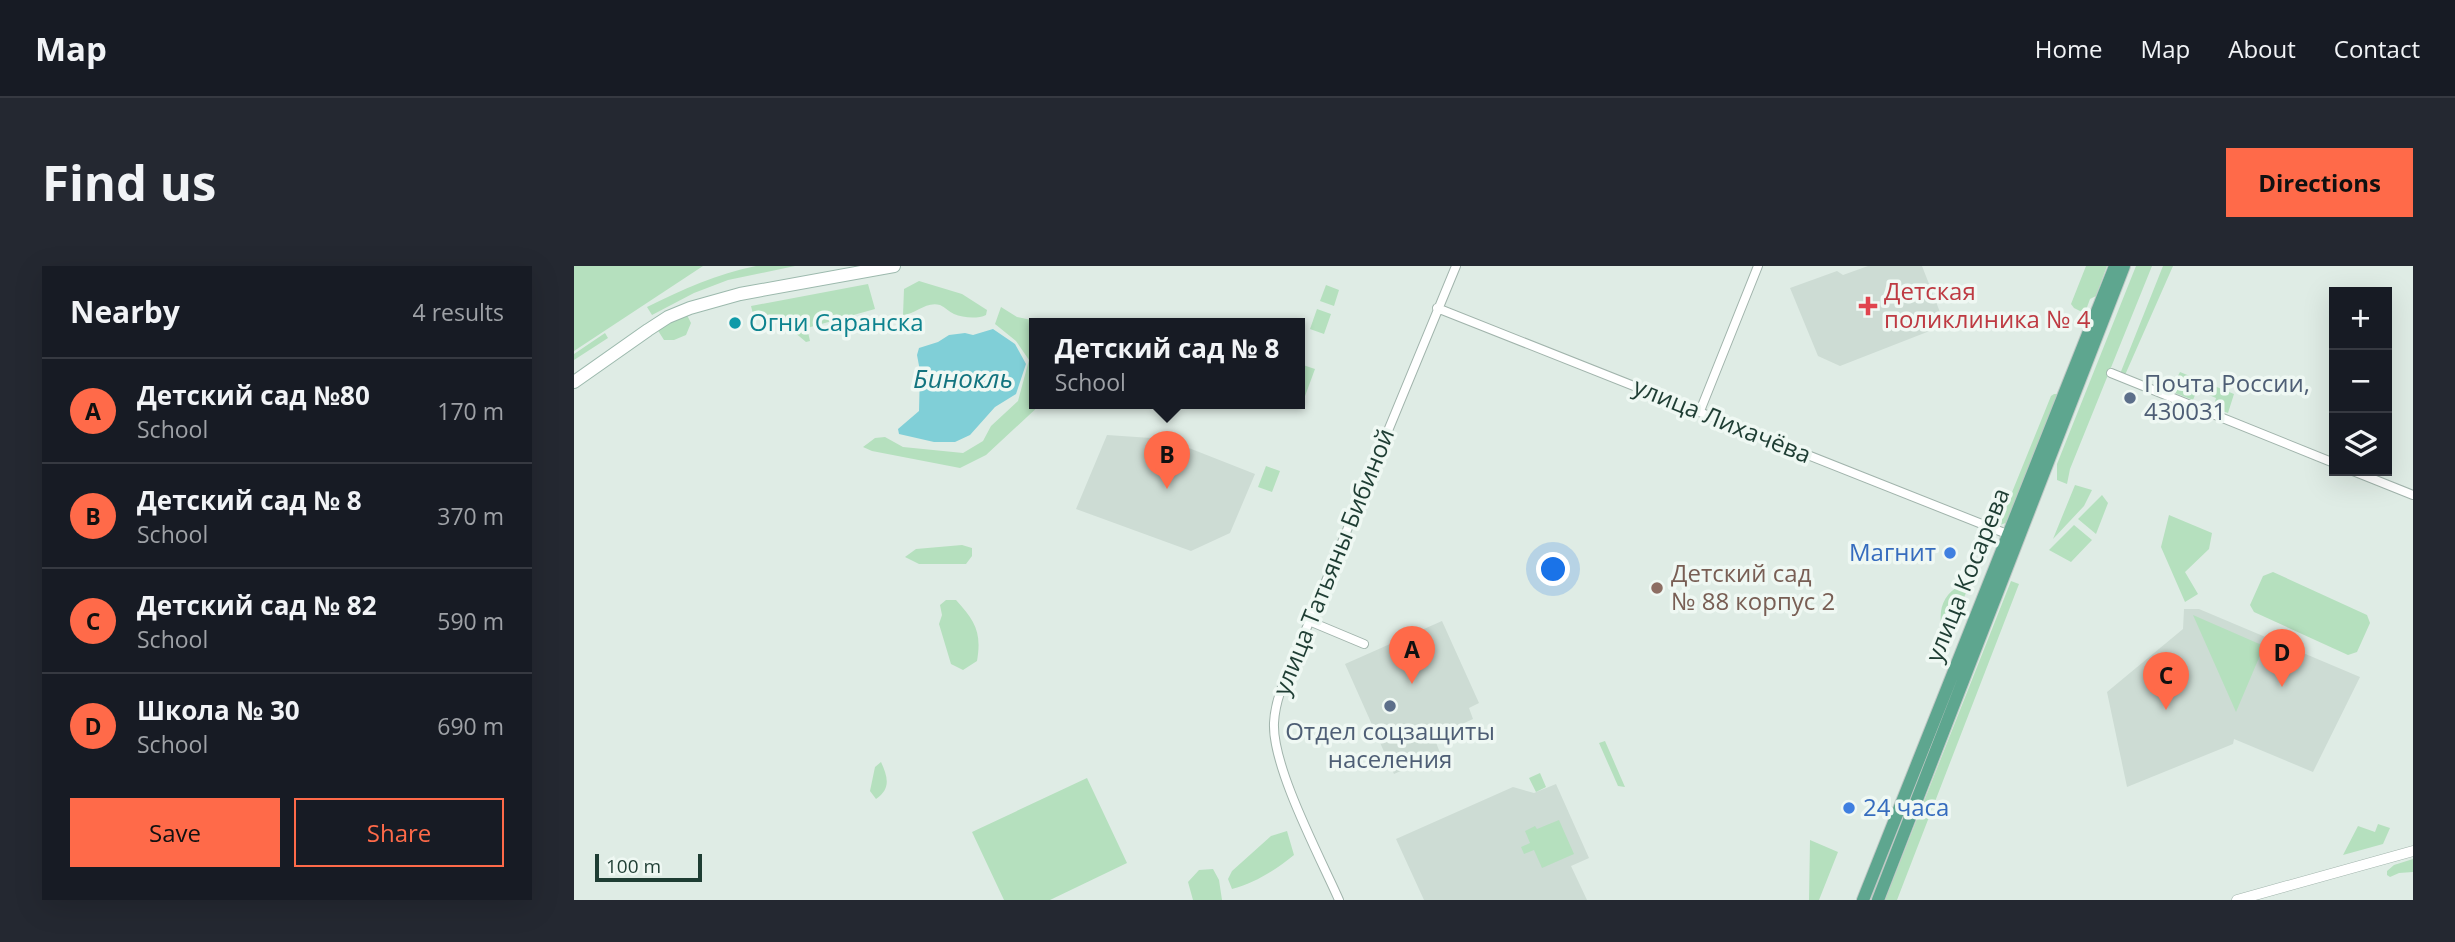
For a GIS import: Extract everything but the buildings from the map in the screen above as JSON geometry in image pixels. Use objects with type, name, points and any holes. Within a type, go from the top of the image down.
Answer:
[{"type":"main road","points":[[574,382],[668,317],[713,301],[894,266]]},
{"type":"main road","name":"улица Косарева","points":[[1878,900],[2115,266]]},
{"type":"main road","name":"улица Косарева","points":[[1863,900],[2124,266]]},
{"type":"street","name":"улица Татьяны Бибиной","points":[[1339,900],[1280,762],[1274,736],[1276,708],[1281,688],[1456,266]]},
{"type":"street","points":[[1700,411],[1758,266]]},
{"type":"street","name":"улица Лихачёва","points":[[1437,307],[2013,536]]},
{"type":"street","points":[[2111,373],[2329,461]]},
{"type":"street","points":[[2366,476],[2413,495]]},
{"type":"street","points":[[1309,621],[1364,644]]},
{"type":"street","points":[[2237,900],[2413,850]]},
{"type":"shaded area","name":"Детская поликлиника № 4","points":[[1868,266],[1922,266],[1945,325],[1840,366],[1818,356],[1790,288],[1837,271],[1843,275]]},
{"type":"shaded area","points":[[1107,435],[1166,439],[1255,474],[1230,533],[1191,551],[1076,509]]},
{"type":"shaded area","points":[[2184,609],[2199,609],[2360,677],[2313,772],[2234,739],[2233,744],[2127,787],[2107,692],[2183,629]]},
{"type":"shaded area","points":[[1442,621],[1479,703],[1469,708],[1473,719],[1434,737],[1440,753],[1394,774],[1345,664]]},
{"type":"shaded area","points":[[1556,784],[1589,858],[1571,866],[1587,900],[1424,900],[1396,839],[1513,787],[1534,793]]},
{"type":"green space","points":[[574,266],[703,266],[574,351]]},
{"type":"green space","points":[[756,266],[795,266],[728,280],[694,293],[652,315],[647,307],[700,283]]},
{"type":"green space","points":[[2086,266],[2107,266],[2096,296],[2090,299],[2086,310],[2082,312],[2071,304]]},
{"type":"green space","points":[[2136,266],[2152,266],[2070,469],[2067,484],[2057,480],[2057,464]]},
{"type":"green space","points":[[2163,266],[2173,266],[2125,375],[2120,374]]},
{"type":"green space","points":[[919,281],[962,294],[987,310],[986,315],[962,316],[935,304],[903,315],[904,289]]},
{"type":"green space","points":[[868,284],[875,309],[807,328],[810,341],[806,342],[789,324],[754,318],[751,306]]},
{"type":"green space","points":[[1326,285],[1339,290],[1334,306],[1320,301]]},
{"type":"green space","points":[[1001,307],[1017,317],[1029,319],[1029,360],[1016,341],[995,324]]},
{"type":"green space","points":[[1317,309],[1331,314],[1324,334],[1310,329]]},
{"type":"green space","points":[[686,313],[691,323],[686,335],[674,340],[664,340],[657,329]]},
{"type":"green space","points":[[605,333],[608,338],[574,360],[574,354]]},
{"type":"green space","points":[[1029,360],[1029,409],[1036,409],[986,455],[960,468],[863,447],[875,438],[885,437],[903,447],[963,453],[983,441],[991,426],[1018,401]]},
{"type":"green space","points":[[1305,366],[1315,369],[1305,396]]},
{"type":"green space","points":[[2180,372],[2234,394],[2228,413],[2213,408],[2216,398],[2197,390],[2193,400],[2170,391]]},
{"type":"green space","points":[[2058,394],[2006,523],[1996,526],[2051,396]]},
{"type":"green space","points":[[1266,466],[1280,471],[1272,492],[1258,487]]},
{"type":"green space","points":[[2075,485],[2092,490],[2084,506],[2053,539]]},
{"type":"green space","points":[[2102,495],[2108,503],[2096,534],[2078,519]]},
{"type":"green space","points":[[2169,515],[2212,533],[2209,549],[2185,572],[2198,594],[2185,602],[2161,547]]},
{"type":"green space","points":[[2074,525],[2092,540],[2071,562],[2049,550]]},
{"type":"green space","points":[[962,545],[972,548],[972,556],[966,564],[919,564],[905,557],[916,549]]},
{"type":"green space","points":[[2273,572],[2367,615],[2370,623],[2357,652],[2348,655],[2254,612],[2250,605],[2263,576]]},
{"type":"green space","points":[[2011,581],[2019,584],[1897,900],[1885,900]]},
{"type":"green space","points":[[1961,585],[1969,586],[1949,632],[1941,624],[1942,606],[1947,596]]},
{"type":"green space","points":[[946,600],[956,600],[968,614],[978,634],[977,661],[963,670],[951,664],[939,624],[942,615],[940,605]]},
{"type":"green space","points":[[2193,615],[2264,646],[2236,712]]},
{"type":"green space","points":[[1605,741],[1625,787],[1618,786],[1599,743]]},
{"type":"green space","points":[[881,762],[887,782],[884,791],[876,799],[870,791],[875,767]]},
{"type":"green space","points":[[1540,773],[1546,787],[1536,792],[1529,778]]},
{"type":"green space","points":[[1087,778],[1127,863],[1050,900],[1004,900],[972,832]]},
{"type":"green space","points":[[1559,820],[1574,854],[1542,868],[1534,850],[1524,854],[1521,847],[1530,843],[1525,831]]},
{"type":"green space","points":[[2378,824],[2390,828],[2383,844],[2343,855],[2358,826],[2375,832]]},
{"type":"green space","points":[[1287,831],[1294,855],[1265,875],[1232,889],[1228,879],[1232,871],[1271,836]]},
{"type":"green space","points":[[1810,840],[1838,852],[1819,900],[1809,900]]},
{"type":"green space","points":[[2413,859],[2413,872],[2390,877],[2387,875],[2387,871],[2394,865]]},
{"type":"green space","points":[[1213,869],[1219,880],[1222,900],[1193,900],[1188,882],[1199,870]]},
{"type":"water","name":"Бинокль","points":[[993,329],[1015,344],[1026,364],[1016,394],[995,407],[970,435],[955,442],[934,442],[899,434],[898,429],[919,411],[919,348],[949,335],[973,335]]},
{"type":"place","name":"Детская поликлиника № 4","points":[[1868,306]]},
{"type":"place","name":"Огни Саранска","points":[[735,323]]},
{"type":"place","name":"Почта России, 430031","points":[[2130,398]]},
{"type":"place","name":"Детский сад № 8","points":[[1167,489]]},
{"type":"place","name":"Магнит","points":[[1950,553]]},
{"type":"place","name":"Детский сад № 88 корпус 2","points":[[1657,588]]},
{"type":"place","name":"Детский сад №80","points":[[1412,684]]},
{"type":"place","name":"Школа № 30","points":[[2282,687]]},
{"type":"place","name":"Отдел соцзащиты населения","points":[[1390,706]]},
{"type":"place","name":"Детский сад № 82","points":[[2166,710]]},
{"type":"place","name":"24 часа","points":[[1849,808]]}]
